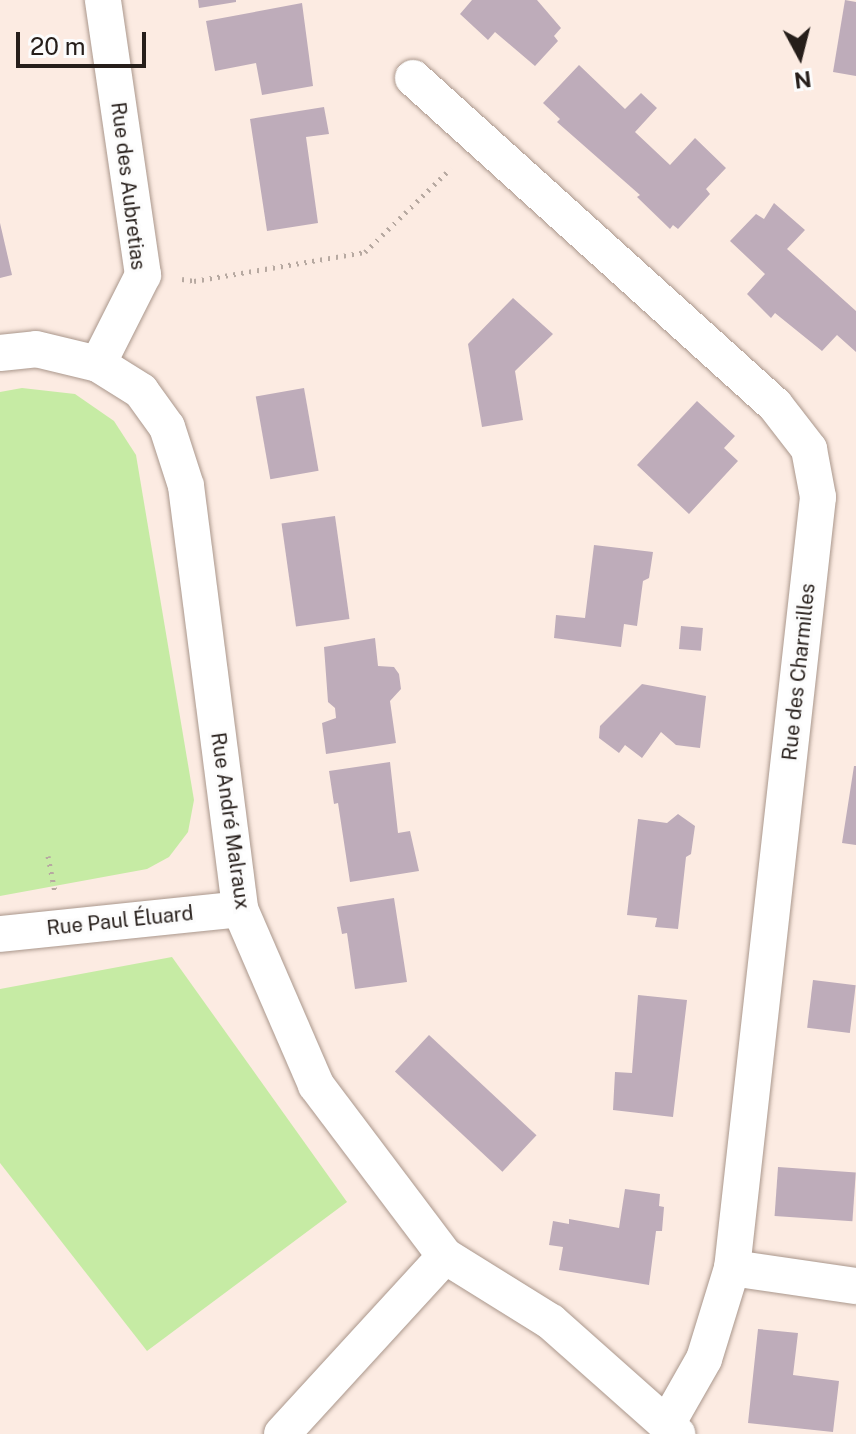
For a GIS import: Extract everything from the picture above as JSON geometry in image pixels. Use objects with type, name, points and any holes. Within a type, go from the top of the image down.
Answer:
[{"type":"street","name":"Rue des Aubretias","points":[[98,364],[143,275],[103,0]]},
{"type":"street","name":"Rue des Charmilles","points":[[413,78],[775,405],[809,449],[818,497],[732,1268],[704,1359],[672,1429]]},
{"type":"street","name":"Rue André Malraux","points":[[0,353],[36,349],[98,364],[141,391],[167,427],[186,486],[240,909],[316,1085],[445,1256],[551,1322],[672,1429]]},
{"type":"street","name":"Rue Paul Éluard","points":[[0,934],[240,909]]},
{"type":"street","points":[[282,1434],[445,1256]]},
{"type":"street","points":[[732,1268],[856,1286]]},
{"type":"path","points":[[143,275],[194,281],[365,252],[480,139]]},
{"type":"green space","points":[[22,388],[75,394],[114,421],[136,455],[194,800],[188,832],[169,857],[147,869],[0,896],[0,392]]},
{"type":"green space","points":[[172,957],[347,1202],[147,1351],[0,1163],[0,989]]},
{"type":"building","points":[[198,0],[236,0],[236,2],[199,8]]},
{"type":"building","points":[[472,0],[537,0],[561,28],[554,36],[558,41],[535,66],[495,32],[488,40],[460,14]]},
{"type":"building","points":[[845,0],[856,2],[856,76],[833,72]]},
{"type":"building","points":[[302,3],[313,86],[262,95],[256,63],[215,71],[206,21]]},
{"type":"building","points":[[579,65],[625,109],[641,93],[657,108],[635,132],[670,165],[695,138],[726,168],[706,189],[710,194],[678,229],[673,225],[670,229],[637,197],[640,195],[557,122],[560,119],[543,103]]},
{"type":"building","points":[[324,107],[329,134],[306,137],[318,223],[267,231],[250,119]]},
{"type":"building","points":[[774,203],[805,230],[787,249],[856,311],[856,352],[837,335],[822,351],[775,313],[771,318],[747,294],[765,274],[730,241],[756,214],[764,219]]},
{"type":"building","points":[[0,223],[12,275],[0,278]]},
{"type":"building","points":[[513,298],[553,334],[515,371],[523,420],[482,427],[468,344]]},
{"type":"building","points":[[304,388],[319,471],[270,479],[256,397]]},
{"type":"building","points":[[697,401],[735,436],[724,448],[738,461],[689,514],[637,465]]},
{"type":"building","points":[[335,516],[349,619],[296,627],[282,524]]},
{"type":"building","points":[[594,545],[653,552],[649,578],[643,581],[637,626],[624,624],[621,647],[554,638],[556,615],[585,618]]},
{"type":"building","points":[[681,626],[703,628],[701,651],[679,649]]},
{"type":"building","points":[[375,638],[378,666],[394,667],[399,674],[401,689],[390,701],[396,743],[326,754],[322,723],[336,718],[335,708],[328,702],[324,647]]},
{"type":"building","points":[[642,684],[706,696],[700,748],[676,745],[661,732],[642,758],[625,745],[619,753],[599,738],[600,726]]},
{"type":"building","points":[[390,762],[398,833],[410,831],[419,871],[350,882],[338,803],[334,804],[329,771]]},
{"type":"building","points":[[856,766],[856,845],[842,843]]},
{"type":"building","points":[[678,814],[695,826],[691,854],[686,857],[678,929],[655,927],[657,918],[627,915],[638,819],[667,823]]},
{"type":"building","points":[[394,898],[407,982],[355,989],[347,933],[342,934],[337,907]]},
{"type":"building","points":[[813,980],[856,985],[850,1033],[807,1028]]},
{"type":"building","points":[[638,995],[687,1000],[673,1117],[613,1110],[615,1072],[632,1073]]},
{"type":"building","points":[[429,1035],[537,1135],[502,1172],[395,1072]]},
{"type":"building","points":[[778,1167],[856,1172],[852,1221],[775,1216]]},
{"type":"building","points":[[625,1189],[660,1194],[659,1206],[664,1207],[662,1231],[656,1231],[649,1285],[559,1270],[563,1247],[549,1245],[553,1221],[569,1224],[569,1219],[619,1228]]},
{"type":"building","points":[[758,1329],[798,1333],[793,1375],[839,1381],[833,1432],[748,1423]]}]
